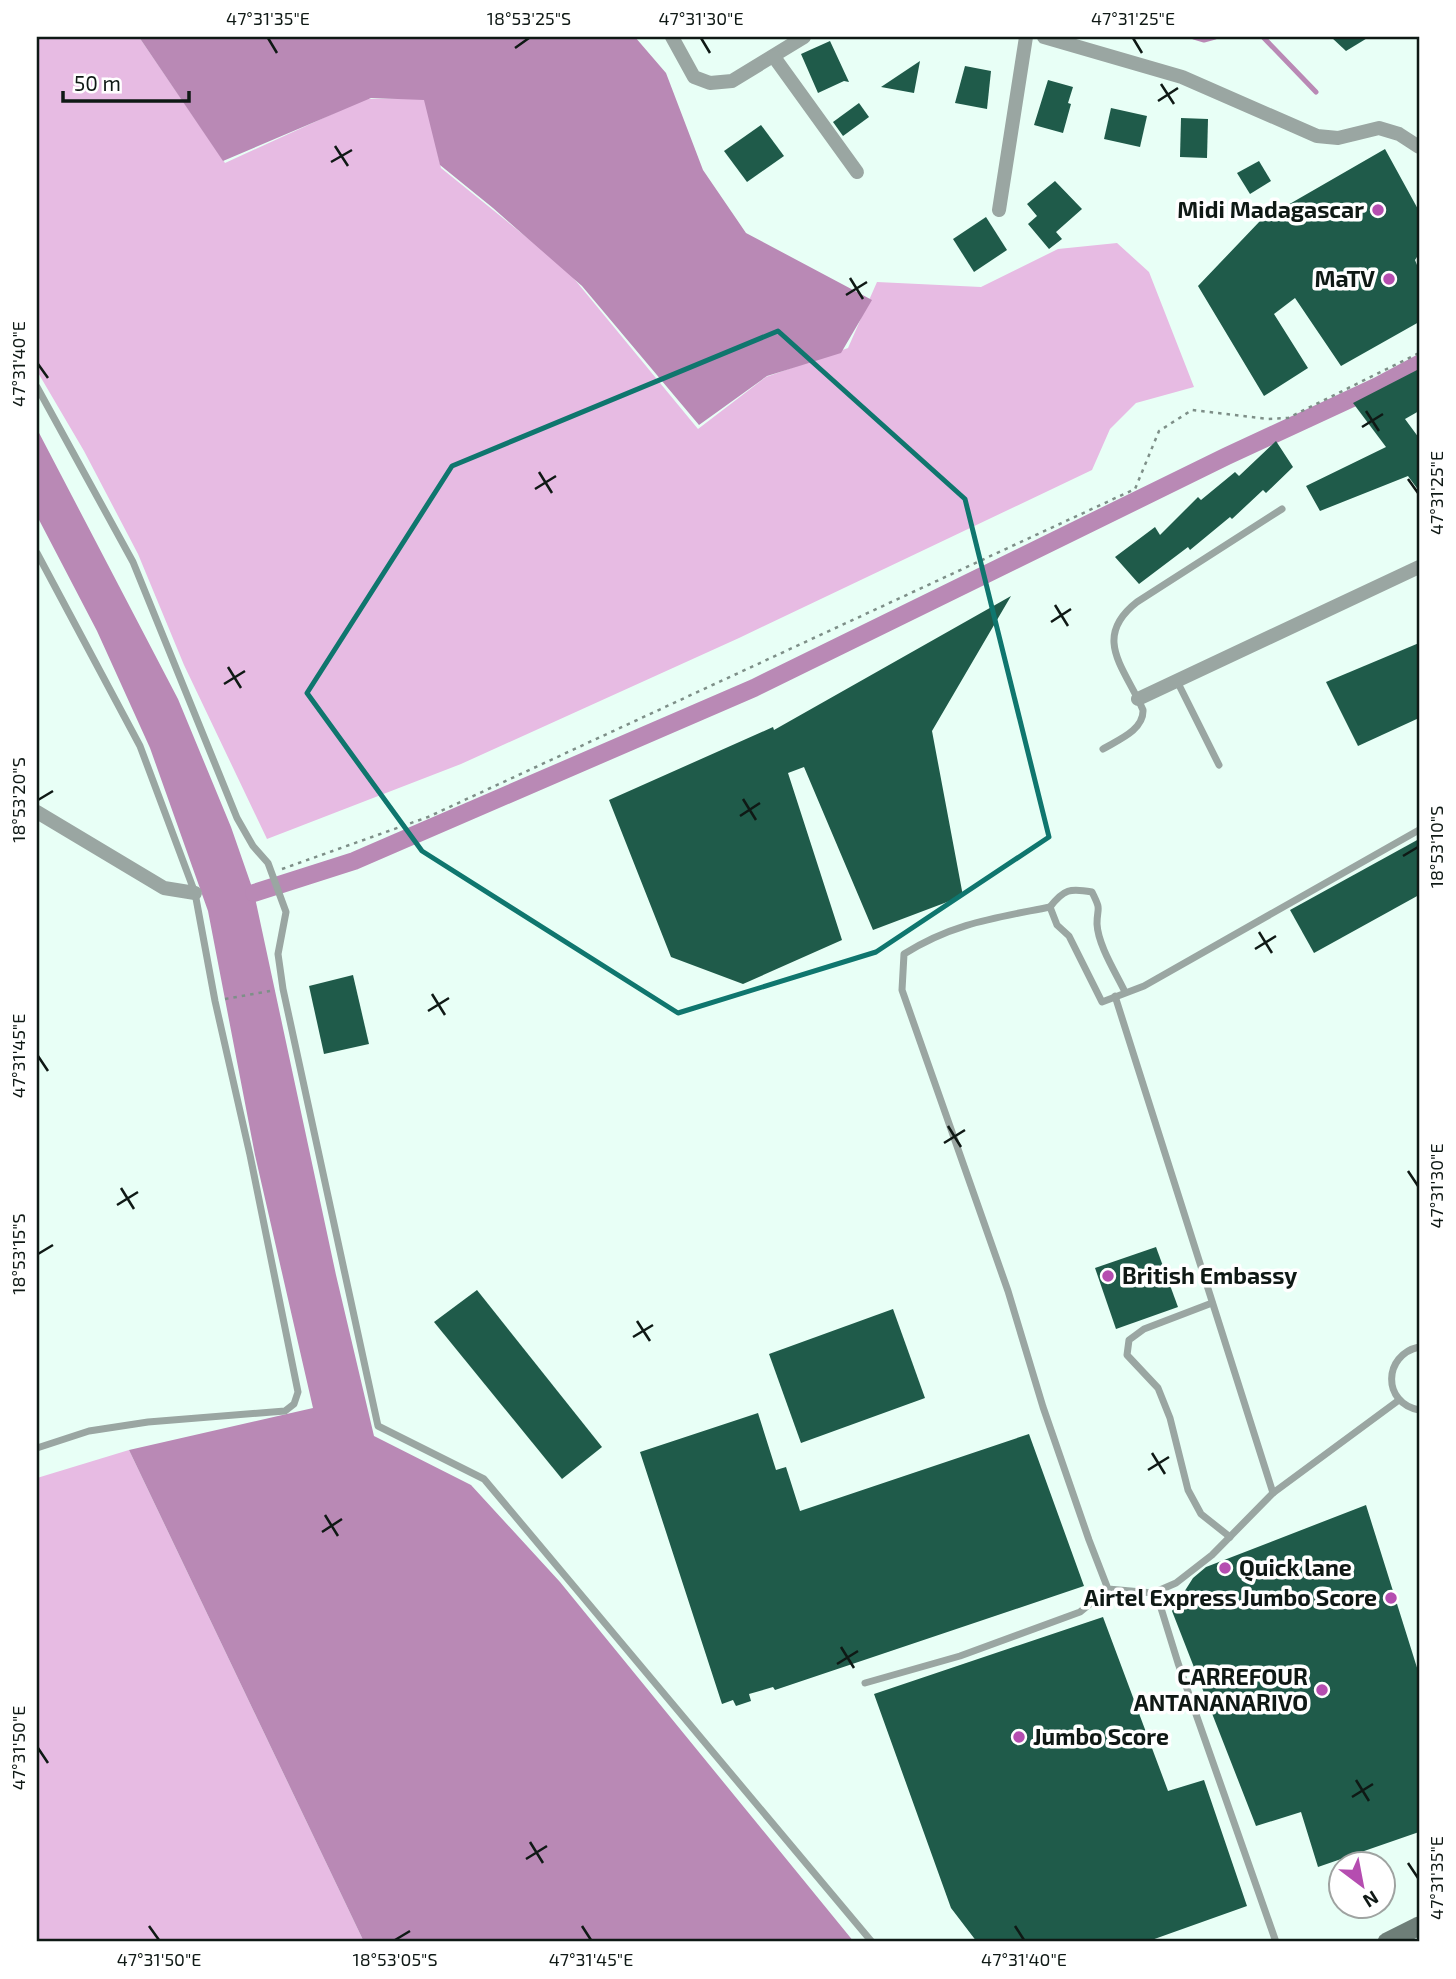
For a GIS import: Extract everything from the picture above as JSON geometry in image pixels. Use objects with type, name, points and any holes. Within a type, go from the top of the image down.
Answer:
[{"type":"main road","points":[[1387,1942],[1419,1926]]},
{"type":"street","points":[[672,37],[694,78],[710,83],[732,81],[804,37]]},
{"type":"street","points":[[999,210],[1026,37]]},
{"type":"street","points":[[1044,37],[1182,77],[1317,136],[1338,138],[1379,128],[1399,134],[1419,147]]},
{"type":"street","points":[[774,57],[857,172]]},
{"type":"street","points":[[1138,699],[1419,567]]},
{"type":"street","points":[[37,812],[164,888],[195,893]]},
{"type":"lane","points":[[37,387],[133,562],[237,818],[253,846],[268,863],[286,912],[278,954],[283,989],[378,1426],[485,1479],[872,1942]]},
{"type":"lane","points":[[1103,749],[1134,730],[1141,722],[1143,710],[1114,646],[1116,622],[1137,602],[1282,509]]},
{"type":"lane","points":[[37,553],[140,746],[195,893],[215,1002],[250,1155],[298,1392],[294,1404],[285,1411],[148,1422],[89,1431],[37,1448]]},
{"type":"lane","points":[[1177,681],[1219,765]]},
{"type":"lane","points":[[1050,907],[1057,925],[1069,936],[1102,1002],[1144,986],[1419,830]]},
{"type":"lane","points":[[1108,1589],[1059,1456],[1008,1291],[902,990],[904,954],[931,937],[979,920],[1050,907],[1062,893],[1077,889],[1093,892],[1100,909],[1097,925],[1108,959],[1125,992]]},
{"type":"lane","points":[[1115,996],[1273,1493]]},
{"type":"lane","points":[[1212,1303],[1143,1329],[1129,1340],[1128,1355],[1158,1388],[1170,1418],[1188,1490],[1201,1514],[1230,1537]]},
{"type":"lane","points":[[1419,1347],[1404,1353],[1393,1366],[1391,1384],[1399,1400],[1406,1406],[1419,1410]]},
{"type":"lane","points":[[865,1683],[960,1656],[1080,1612],[1108,1589],[1132,1593],[1156,1592],[1176,1583],[1212,1555],[1273,1493],[1399,1400]]},
{"type":"lane","points":[[1156,1592],[1178,1663],[1276,1942]]},
{"type":"path","points":[[274,876],[428,817],[1135,489],[1159,431],[1192,410],[1268,419],[1288,418],[1419,353]]},
{"type":"path","points":[[222,999],[278,990]]},
{"type":"highlighted area","points":[[778,331],[965,499],[1049,837],[876,952],[678,1013],[422,851],[307,693],[452,466]]},
{"type":"shaded area","points":[[37,37],[139,37],[225,163],[365,99],[425,98],[441,168],[566,269],[698,429],[766,377],[848,348],[877,282],[981,287],[1058,249],[1117,243],[1149,272],[1194,387],[1136,403],[1110,429],[1092,470],[739,638],[461,764],[267,839],[184,665],[138,554],[84,451],[37,371]]},
{"type":"shaded area","points":[[139,37],[635,37],[666,73],[703,170],[746,233],[872,300],[841,353],[767,376],[699,425],[582,286],[440,165],[424,100],[371,98],[223,161]]},
{"type":"shaded area","points":[[37,429],[178,699],[231,827],[254,893],[336,1275],[374,1436],[471,1485],[560,1582],[854,1942],[364,1942],[129,1450],[313,1408],[255,1155],[208,911],[150,748],[97,631],[37,516]]},
{"type":"shaded area","points":[[129,1450],[364,1942],[37,1942],[37,1478]]},
{"type":"building","points":[[1331,37],[1369,37],[1346,51]]},
{"type":"building","points":[[830,41],[849,82],[844,81],[818,93],[801,54]]},
{"type":"building","points":[[920,61],[914,93],[881,87]]},
{"type":"building","points":[[965,66],[991,71],[987,109],[955,103]]},
{"type":"building","points":[[1048,80],[1073,87],[1063,133],[1034,125]]},
{"type":"building","points":[[859,103],[869,117],[843,136],[833,122]]},
{"type":"building","points":[[1111,108],[1147,116],[1140,147],[1104,139]]},
{"type":"building","points":[[1181,118],[1208,119],[1207,158],[1180,157]]},
{"type":"building","points":[[761,125],[784,156],[747,182],[724,151]]},
{"type":"building","points":[[1385,149],[1419,211],[1419,254],[1415,260],[1419,270],[1419,322],[1341,366],[1295,298],[1274,314],[1308,368],[1264,396],[1198,286],[1260,221]]},
{"type":"building","points":[[1259,161],[1271,181],[1250,194],[1237,173]]},
{"type":"building","points":[[1055,181],[1082,209],[1056,232],[1062,239],[1049,249],[1028,224],[1037,216],[1027,204]]},
{"type":"building","points":[[986,217],[1007,250],[974,272],[953,239]]},
{"type":"building","points":[[1419,369],[1419,411],[1405,419],[1419,438],[1419,491],[1408,476],[1320,511],[1306,486],[1386,447],[1353,403]]},
{"type":"building","points":[[1276,441],[1293,467],[1266,493],[1263,490],[1232,519],[1230,517],[1190,550],[1188,547],[1139,584],[1115,557],[1155,527],[1160,535],[1198,497],[1201,500],[1235,472],[1239,476]]},
{"type":"building","points":[[1011,596],[932,731],[963,896],[873,930],[804,767],[788,773],[842,940],[743,984],[671,957],[609,800],[773,727],[774,730]]},
{"type":"building","points":[[1419,643],[1419,718],[1358,746],[1326,682]]},
{"type":"building","points":[[1419,839],[1419,895],[1314,953],[1290,910]]},
{"type":"building","points":[[353,975],[369,1044],[324,1054],[309,986]]},
{"type":"building","points":[[1156,1247],[1178,1307],[1116,1329],[1095,1268]]},
{"type":"building","points":[[477,1290],[602,1447],[562,1479],[434,1322]]},
{"type":"building","points":[[893,1309],[925,1398],[801,1443],[769,1354]]},
{"type":"building","points":[[758,1413],[776,1470],[786,1467],[800,1511],[1029,1434],[1084,1586],[775,1690],[773,1687],[749,1694],[751,1701],[736,1706],[733,1700],[722,1704],[640,1452]]},
{"type":"building","points":[[1366,1505],[1419,1674],[1419,1832],[1367,1850],[1326,1850],[1326,1864],[1318,1867],[1301,1812],[1256,1826],[1172,1611],[1193,1578],[1206,1567]]},
{"type":"building","name":"Jumbo Score","points":[[1103,1617],[1168,1791],[1204,1780],[1247,1906],[1146,1942],[977,1942],[951,1908],[874,1694]]},
{"type":"waterway","points":[[1194,37],[1204,40],[1215,37]]},
{"type":"waterway","points":[[1263,37],[1316,92]]},
{"type":"waterway","points":[[254,893],[354,861],[754,688],[1419,364]]},
{"type":"place","name":"Midi Madagascar","points":[[1378,210]]},
{"type":"place","name":"MaTV","points":[[1389,279]]},
{"type":"place","name":"British Embassy","points":[[1108,1276]]},
{"type":"place","name":"Quick lane","points":[[1225,1568]]},
{"type":"place","name":"Airtel Express Jumbo Score","points":[[1391,1598]]},
{"type":"place","name":"CARREFOUR ANTANANARIVO","points":[[1322,1690]]},
{"type":"place","name":"Jumbo Score","points":[[1019,1737]]}]
